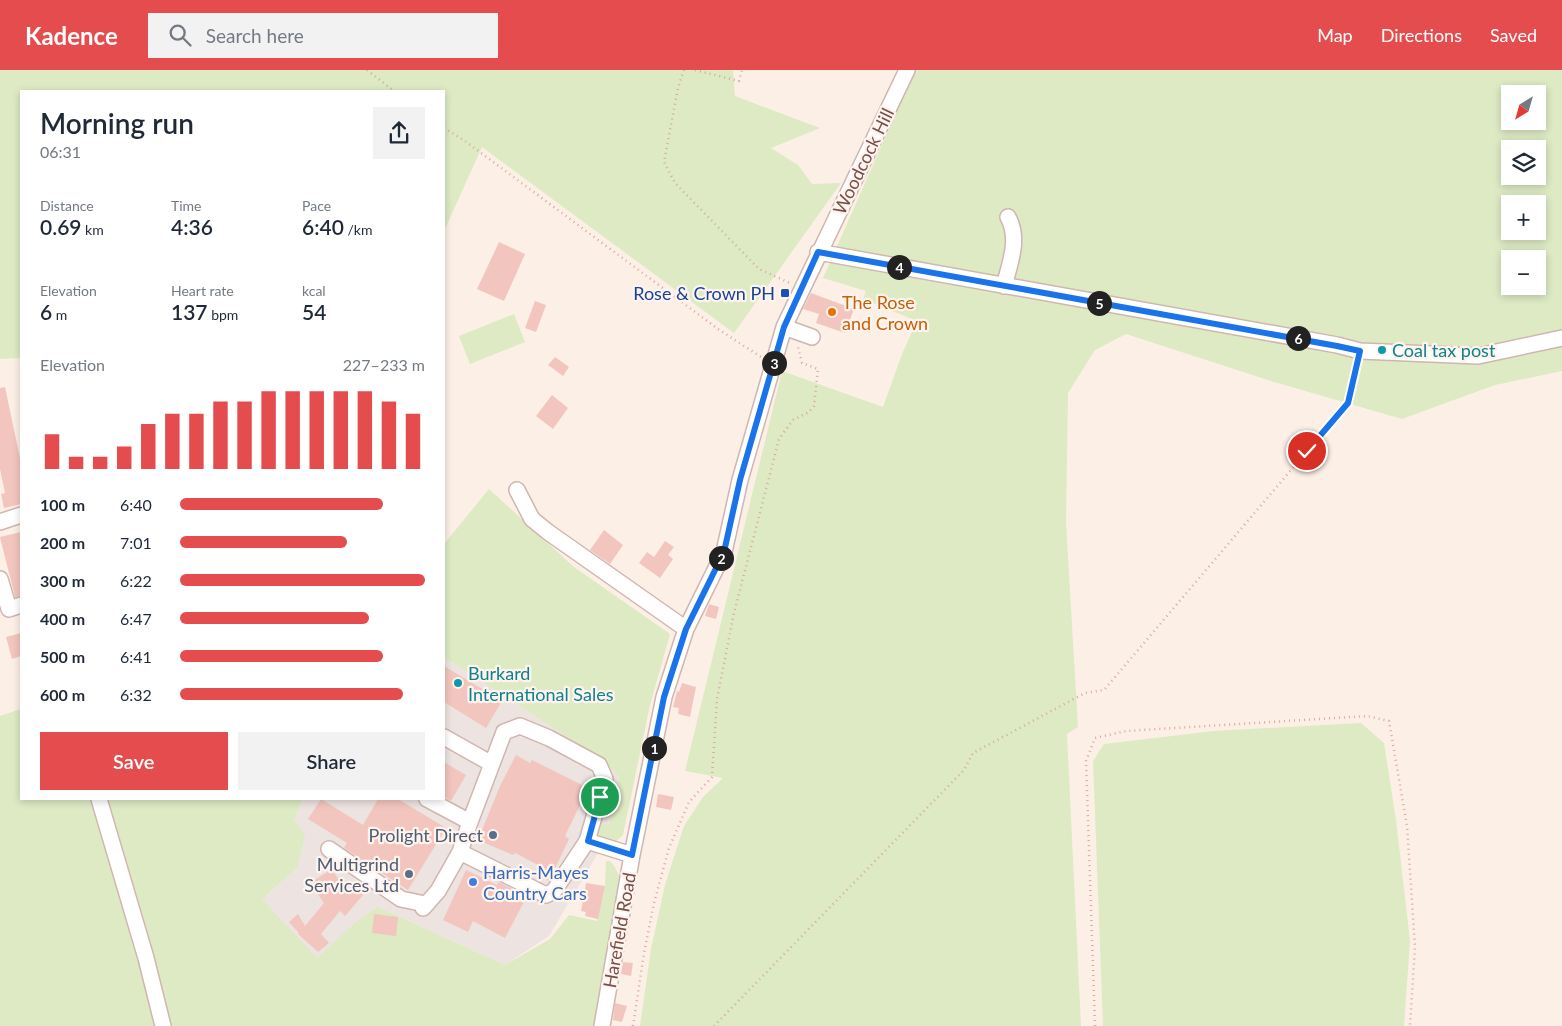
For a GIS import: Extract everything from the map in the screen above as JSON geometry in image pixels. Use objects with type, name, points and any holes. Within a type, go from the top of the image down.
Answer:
[{"type":"street","name":"Woodcock Hill","points":[[818,252],[907,70]]},
{"type":"street","points":[[1004,286],[1015,234],[1008,216]]},
{"type":"street","name":"Harefield Road","points":[[602,1026],[632,855],[664,697],[686,629],[724,552],[740,480],[784,327],[818,252]]},
{"type":"street","points":[[818,252],[1360,351],[1478,356],[1562,338]]},
{"type":"street","points":[[784,327],[812,338]]},
{"type":"street","points":[[517,490],[532,519],[686,629]]},
{"type":"street","points":[[0,522],[20,515]]},
{"type":"street","points":[[1,587],[9,609],[20,605]]},
{"type":"street","points":[[329,850],[401,899],[424,906],[438,891],[460,852],[504,732],[520,726],[549,738],[599,765],[605,779],[588,841],[554,890],[546,895],[460,852]]},
{"type":"street","points":[[445,738],[492,764]]},
{"type":"street","points":[[99,800],[164,1026]]},
{"type":"street","points":[[429,800],[470,822]]},
{"type":"street","points":[[588,841],[632,855]]},
{"type":"path","points":[[367,70],[393,90]]},
{"type":"path","points":[[684,70],[678,88],[664,162],[675,183],[759,269],[801,288]]},
{"type":"path","points":[[695,70],[739,81],[742,70]]},
{"type":"path","points":[[445,129],[718,329],[766,360],[776,356]]},
{"type":"path","points":[[633,1026],[654,903],[669,848],[689,802],[712,777],[717,699],[734,613],[778,439],[793,420],[809,412],[814,406],[818,369],[802,363],[796,340]]},
{"type":"path","points":[[714,1026],[964,770],[973,753],[1085,693],[1104,690],[1348,403],[1360,351]]},
{"type":"path","points":[[1096,1026],[1086,762],[1094,738],[1126,731],[1367,716],[1389,721],[1407,826],[1415,947],[1410,1026]]},
{"type":"shaded area","points":[[445,658],[604,761],[619,777],[608,830],[601,848],[549,936],[505,965],[378,907],[358,920],[317,959],[262,899],[297,868],[294,820],[303,800],[445,800]]},
{"type":"green space","points":[[0,70],[733,70],[735,96],[820,128],[771,148],[798,165],[812,184],[841,183],[734,333],[482,147],[445,229],[445,90],[20,90],[20,358],[0,359]]},
{"type":"green space","points":[[915,70],[1562,70],[1562,371],[1495,385],[1402,419],[1271,381],[1126,334],[1095,350],[1068,393],[1066,523],[1078,727],[1067,734],[1081,1026],[640,1026],[651,949],[665,885],[684,826],[703,797],[723,778],[685,771],[782,371],[883,407],[902,354],[917,321],[863,299],[866,291],[823,278]]},
{"type":"green space","points":[[514,314],[525,342],[470,364],[459,336]]},
{"type":"green space","points":[[489,489],[574,567],[670,634],[650,705],[623,835],[615,842],[598,836],[599,823],[609,825],[619,777],[604,761],[445,658],[445,543]]},
{"type":"green space","points":[[20,709],[20,800],[303,800],[294,820],[305,835],[297,868],[262,899],[317,958],[358,920],[378,907],[505,965],[550,939],[569,915],[597,921],[605,886],[606,861],[610,861],[620,877],[595,1026],[0,1026],[0,716]]},
{"type":"green space","points":[[1361,723],[1384,743],[1396,820],[1410,941],[1404,1026],[1103,1026],[1093,761],[1104,744],[1214,731]]},
{"type":"building","points":[[499,242],[525,254],[504,301],[477,289]]},
{"type":"building","name":"The Rose and Crown","points":[[811,293],[854,309],[845,333],[816,323],[819,314],[803,309]]},
{"type":"building","points":[[535,301],[546,305],[536,332],[525,328]]},
{"type":"building","points":[[555,357],[569,367],[563,376],[548,365]]},
{"type":"building","points":[[5,387],[20,458],[20,504],[4,508],[1,494],[5,493],[0,469],[0,388]]},
{"type":"building","points":[[552,395],[568,408],[553,429],[536,416]]},
{"type":"building","points":[[604,530],[623,545],[610,564],[590,550]]},
{"type":"building","points":[[20,532],[20,596],[15,597],[0,537]]},
{"type":"building","points":[[665,541],[674,547],[668,555],[673,559],[660,578],[639,563],[647,552],[654,557]]},
{"type":"building","points":[[709,604],[719,607],[716,619],[705,616]]},
{"type":"building","points":[[20,633],[20,656],[12,659],[6,637]]},
{"type":"building","name":"Burkard International Sales","points":[[445,667],[502,701],[486,728],[445,703]]},
{"type":"building","points":[[682,683],[696,687],[690,717],[678,714],[679,708],[673,707],[677,691],[679,692]]},
{"type":"building","points":[[516,755],[530,763],[532,760],[588,788],[565,836],[569,839],[549,881],[536,874],[540,866],[515,853],[513,855],[478,840],[500,786]]},
{"type":"building","points":[[445,763],[466,775],[451,801],[445,798]]},
{"type":"building","points":[[658,794],[674,797],[671,810],[656,807]]},
{"type":"building","points":[[320,800],[323,800],[363,825],[377,800],[400,800],[446,828],[408,890],[344,848],[347,843],[308,819]]},
{"type":"building","points":[[332,869],[346,892],[352,886],[363,895],[345,916],[340,911],[321,934],[329,943],[318,952],[298,934],[289,922],[298,914],[305,926],[324,903],[310,883]]},
{"type":"building","points":[[466,870],[497,885],[498,882],[527,896],[505,938],[473,921],[468,932],[443,920]]},
{"type":"building","points":[[586,883],[605,886],[598,919],[585,916],[586,912],[581,911]]},
{"type":"building","points":[[374,914],[398,917],[396,936],[372,933]]},
{"type":"building","points":[[623,962],[633,963],[631,976],[621,974]]},
{"type":"building","points":[[615,1003],[627,1006],[622,1022],[613,1020]]},
{"type":"place","name":"Rose & Crown PH","points":[[785,293]]},
{"type":"place","name":"The Rose and Crown","points":[[832,312]]},
{"type":"place","name":"Coal tax post","points":[[1382,350]]},
{"type":"place","name":"Burkard International Sales","points":[[458,683]]},
{"type":"place","name":"Prolight Direct","points":[[493,835]]},
{"type":"place","name":"Multigrind Services Ltd","points":[[409,874]]},
{"type":"place","name":"Harris-Mayes Country Cars","points":[[473,882]]},
{"type":"route","points":[[600,797],[588,841],[632,855],[664,697],[686,629],[724,552],[740,480],[784,327],[818,252],[1360,351],[1348,403],[1307,451]]}]
